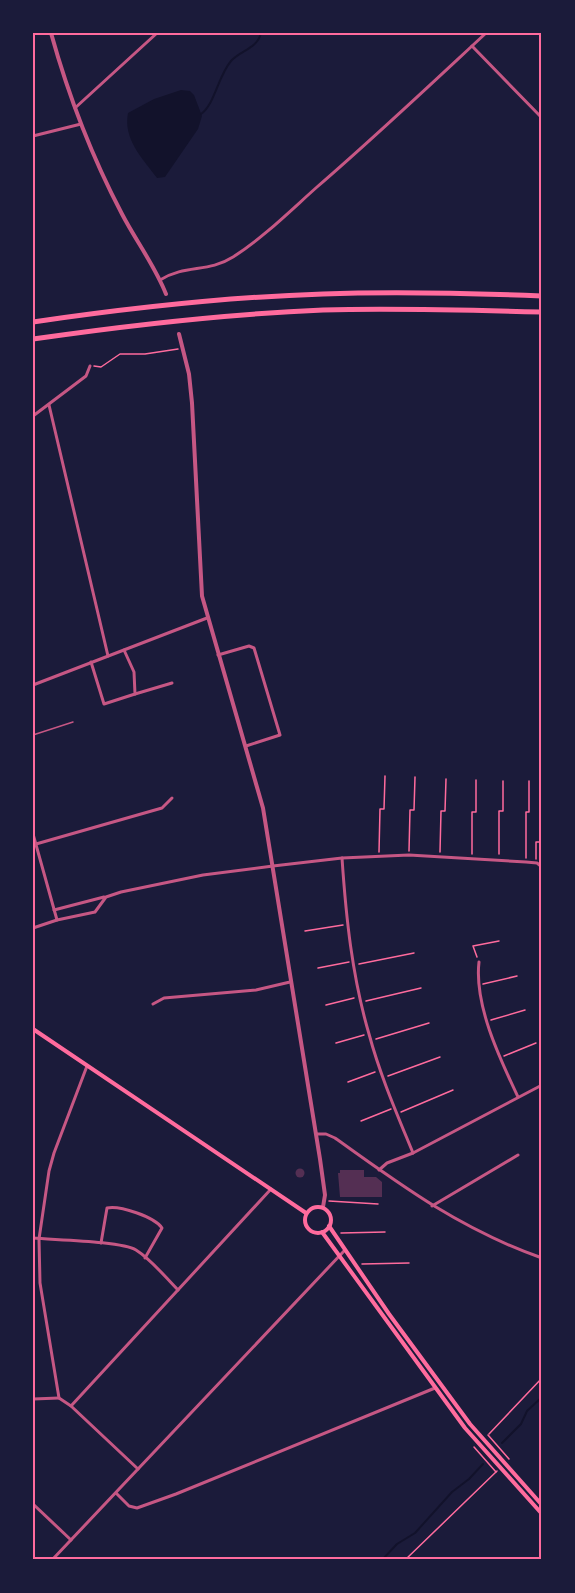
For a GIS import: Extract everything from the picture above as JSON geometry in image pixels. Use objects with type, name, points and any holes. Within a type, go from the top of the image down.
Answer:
[{"type":"highway","points":[[33,322],[185,303],[324,294],[441,292],[542,296]]},
{"type":"highway","points":[[33,339],[192,319],[324,310],[439,309],[542,312]]},
{"type":"main road","points":[[33,1029],[306,1213]]},
{"type":"main road","points":[[329,1226],[322,1232],[314,1232],[306,1227],[304,1221],[306,1213],[313,1207],[322,1207],[330,1215],[329,1226],[344,1251],[470,1424],[542,1505]]},
{"type":"main road","points":[[322,1232],[465,1428],[542,1514]]},
{"type":"street","points":[[51,33],[82,124],[122,214],[166,294]]},
{"type":"street","points":[[75,108],[157,33]]},
{"type":"street","points":[[160,280],[179,270],[220,265],[234,256],[298,204],[388,125],[486,33]]},
{"type":"street","points":[[472,46],[542,118]]},
{"type":"street","points":[[33,136],[82,124]]},
{"type":"street","points":[[179,334],[192,404],[202,596],[263,808],[316,1134],[325,1200],[322,1207]]},
{"type":"street","points":[[33,416],[86,376],[90,366]]},
{"type":"street","points":[[49,405],[108,656]]},
{"type":"street","points":[[33,685],[207,618]]},
{"type":"street","points":[[218,655],[249,646],[254,648],[280,735],[246,746]]},
{"type":"street","points":[[124,650],[134,672],[135,694]]},
{"type":"street","points":[[91,662],[104,704],[172,683]]},
{"type":"street","points":[[36,844],[162,808],[171,798]]},
{"type":"street","points":[[33,834],[57,921]]},
{"type":"street","points":[[54,910],[158,883],[342,858],[440,856],[542,865]]},
{"type":"street","points":[[342,858],[347,924],[361,1003],[380,1071],[413,1154]]},
{"type":"street","points":[[33,928],[95,912],[106,897]]},
{"type":"street","points":[[479,962],[477,978],[488,1022],[500,1058],[518,1097]]},
{"type":"street","points":[[153,1004],[164,998],[256,990],[290,982]]},
{"type":"street","points":[[59,1398],[40,1282],[39,1239],[47,1182],[54,1153],[87,1066]]},
{"type":"street","points":[[379,1170],[387,1163],[413,1154],[542,1085]]},
{"type":"street","points":[[316,1134],[326,1134],[335,1138],[432,1206],[484,1235],[542,1257]]},
{"type":"street","points":[[432,1206],[518,1155]]},
{"type":"street","points":[[71,1406],[272,1189]]},
{"type":"street","points":[[101,1243],[106,1208],[114,1207],[133,1212],[152,1219],[162,1228],[145,1258]]},
{"type":"street","points":[[33,1238],[125,1246],[136,1250],[178,1290]]},
{"type":"street","points":[[52,1560],[344,1251]]},
{"type":"street","points":[[116,1492],[129,1506],[137,1508],[435,1388]]},
{"type":"street","points":[[33,1399],[59,1398],[71,1406],[138,1469]]},
{"type":"street","points":[[33,1504],[71,1540]]},
{"type":"lane","points":[[33,735],[73,722]]},
{"type":"path","points":[[90,366],[101,367],[120,354],[145,354],[183,348]]},
{"type":"path","points":[[379,857],[380,809],[384,809],[385,776]]},
{"type":"path","points":[[409,855],[415,777]]},
{"type":"path","points":[[440,856],[441,811],[445,811],[446,779]]},
{"type":"path","points":[[472,858],[472,813],[476,813],[476,780]]},
{"type":"path","points":[[499,860],[499,811],[503,811],[503,781]]},
{"type":"path","points":[[526,862],[526,813],[530,813],[529,782]]},
{"type":"path","points":[[536,863],[536,842],[542,842]]},
{"type":"path","points":[[305,931],[347,924]]},
{"type":"path","points":[[479,962],[473,946],[499,941]]},
{"type":"path","points":[[318,968],[414,953]]},
{"type":"path","points":[[479,985],[517,976]]},
{"type":"path","points":[[361,1003],[421,988]]},
{"type":"path","points":[[326,1005],[360,997]]},
{"type":"path","points":[[488,1022],[525,1010]]},
{"type":"path","points":[[371,1041],[429,1023]]},
{"type":"path","points":[[336,1043],[369,1033]]},
{"type":"path","points":[[500,1058],[536,1043]]},
{"type":"path","points":[[383,1078],[440,1057]]},
{"type":"path","points":[[348,1082],[380,1071]]},
{"type":"path","points":[[397,1114],[453,1090]]},
{"type":"path","points":[[361,1121],[394,1107]]},
{"type":"path","points":[[325,1200],[335,1203],[378,1204]]},
{"type":"path","points":[[334,1235],[336,1233],[385,1232]]},
{"type":"path","points":[[360,1272],[365,1269],[361,1264],[365,1262],[409,1263]]},
{"type":"path","points":[[491,1432],[542,1378]]},
{"type":"path","points":[[488,1435],[510,1458],[505,1463]]},
{"type":"path","points":[[473,1448],[496,1472]]},
{"type":"path","points":[[405,1560],[500,1467]]},
{"type":"shaded area","points":[[181,90],[190,91],[194,95],[202,116],[198,129],[165,177],[157,178],[131,140],[127,122],[128,113],[154,99]]},
{"type":"building","points":[[300,1168],[305,1173],[300,1178],[295,1173]]},
{"type":"building","points":[[340,1170],[364,1170],[364,1177],[376,1177],[382,1182],[382,1197],[340,1197],[338,1173]]},
{"type":"waterway","points":[[201,114],[210,104],[231,61],[256,43],[261,33]]},
{"type":"waterway","points":[[502,1443],[521,1424],[527,1411],[542,1397]]},
{"type":"waterway","points":[[382,1560],[397,1544],[415,1533],[452,1492],[483,1464]]}]
